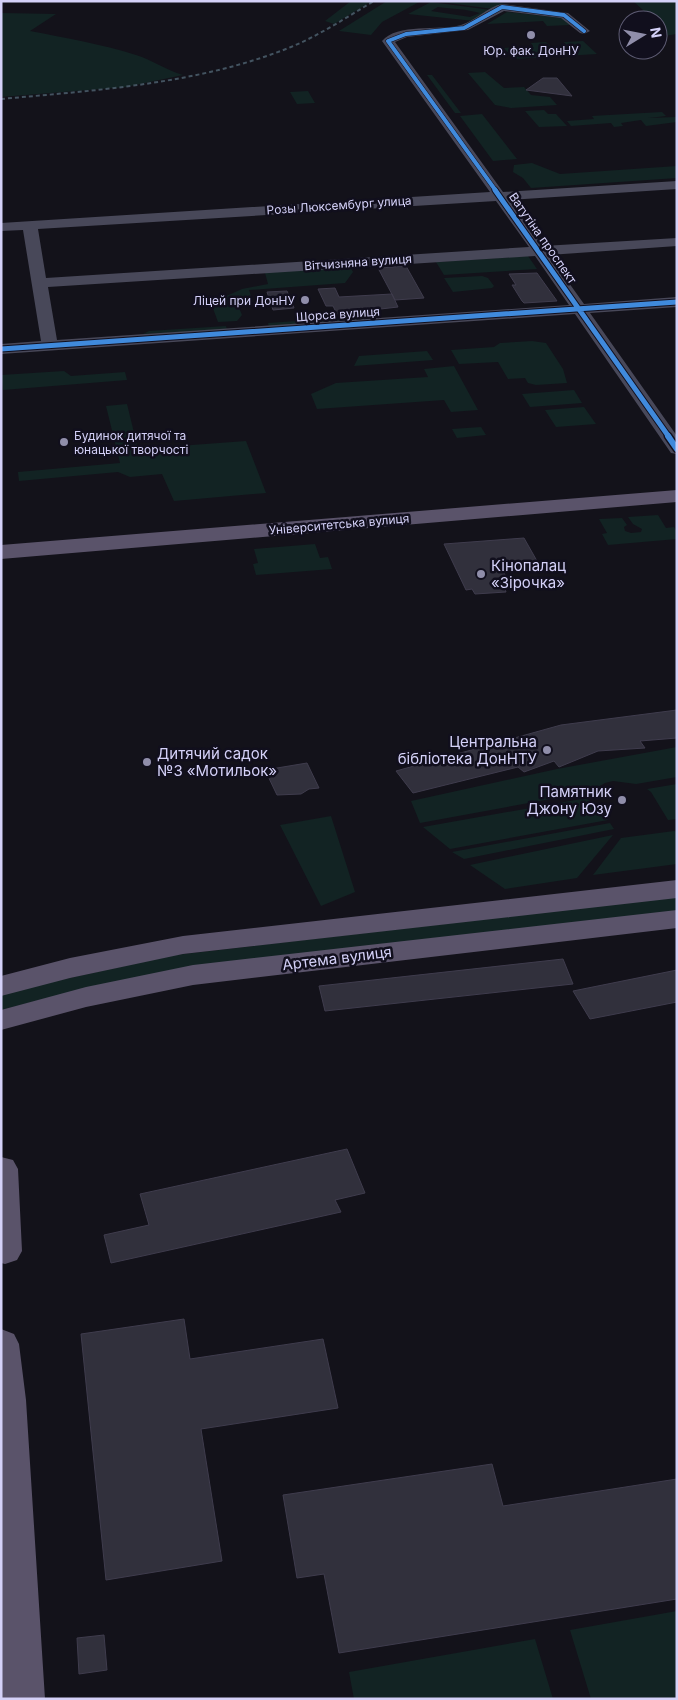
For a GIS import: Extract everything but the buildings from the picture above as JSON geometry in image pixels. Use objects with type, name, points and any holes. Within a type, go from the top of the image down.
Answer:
[{"type":"main road","name":"Університетська вулиця","points":[[1,552],[677,496]]},
{"type":"main road","name":"Артема вулиця","points":[[1,986],[70,968],[183,945],[677,889]]},
{"type":"main road","name":"Артема вулиця","points":[[1,1020],[86,997],[193,975],[677,919]]},
{"type":"main road","points":[[1,1169],[2,1254]]},
{"type":"main road","points":[[1,1344],[7,1400],[23,1699]]},
{"type":"street","name":"Ватутіна проспект","points":[[584,30],[564,15],[502,7],[464,28],[406,34],[395,36],[388,41],[539,251],[677,449]]},
{"type":"street","name":"Розы Люксембург улица","points":[[1,227],[677,184]]},
{"type":"street","points":[[30,225],[50,346]]},
{"type":"street","name":"Вітчизняна вулиця","points":[[40,283],[677,242]]},
{"type":"street","name":"Щорса вулиця","points":[[1,349],[677,302]]},
{"type":"shaded area","points":[[351,1],[372,1],[334,24],[325,21]]},
{"type":"shaded area","points":[[387,1],[421,1],[382,22],[371,35],[339,31]]},
{"type":"shaded area","points":[[434,1],[487,1],[506,4],[493,9]]},
{"type":"shaded area","points":[[633,1],[677,1],[677,34],[668,35],[668,10],[643,10]]},
{"type":"shaded area","points":[[431,2],[491,10],[474,21],[408,14]],"holes":[[[438,7],[465,10],[480,13],[470,17],[431,11]]]},
{"type":"shaded area","points":[[507,12],[563,18],[570,25],[547,26],[543,21],[487,24]]},
{"type":"shaded area","points":[[1,13],[56,14],[30,31],[123,51],[183,75],[126,87],[1,97]]},
{"type":"shaded area","points":[[583,41],[597,54],[513,59],[504,48],[533,46],[531,43],[546,42],[550,46],[567,46],[564,42]]},
{"type":"shaded area","points":[[485,72],[504,88],[524,87],[531,95],[550,97],[557,105],[511,108],[495,105],[468,73]]},
{"type":"shaded area","points":[[427,75],[432,75],[461,113],[455,113]]},
{"type":"shaded area","points":[[308,91],[315,103],[297,104],[290,92]]},
{"type":"shaded area","points":[[544,110],[548,114],[556,114],[567,126],[539,127],[525,111]]},
{"type":"shaded area","points":[[662,112],[666,116],[648,118],[676,117],[677,122],[646,126],[641,120],[621,123],[623,126],[614,127],[611,123],[571,126],[567,121],[594,119],[592,116]]},
{"type":"shaded area","points":[[482,114],[517,159],[493,161],[460,116]]},
{"type":"shaded area","points":[[532,163],[560,174],[677,166],[677,178],[531,188],[523,178],[513,172],[514,165]]},
{"type":"shaded area","points":[[528,256],[537,269],[444,275],[436,262]]},
{"type":"shaded area","points":[[348,263],[353,272],[345,283],[249,290],[253,302],[237,303],[242,315],[237,321],[218,322],[211,303],[242,289],[268,284],[264,269]]},
{"type":"shaded area","points":[[482,276],[488,278],[494,286],[492,288],[453,292],[444,278]]},
{"type":"shaded area","points":[[369,316],[382,320],[269,327],[268,323]]},
{"type":"shaded area","points":[[226,326],[227,330],[143,334],[149,331]]},
{"type":"shaded area","points":[[532,341],[546,343],[563,369],[567,383],[536,385],[528,383],[525,378],[508,379],[498,362],[459,364],[451,350],[494,347],[500,343]]},
{"type":"shaded area","points":[[427,351],[433,360],[354,366],[359,356]]},
{"type":"shaded area","points":[[454,366],[478,410],[451,412],[444,400],[317,409],[311,394],[336,383],[428,377],[424,369]]},
{"type":"shaded area","points":[[64,371],[71,376],[125,372],[127,380],[3,390],[1,375]]},
{"type":"shaded area","points":[[574,390],[582,403],[530,407],[522,394]]},
{"type":"shaded area","points":[[127,404],[138,449],[246,441],[266,493],[174,501],[162,474],[130,477],[118,472],[19,481],[18,472],[120,463],[106,406]]},
{"type":"shaded area","points":[[584,407],[596,424],[556,427],[545,410]]},
{"type":"shaded area","points":[[481,427],[486,435],[457,438],[452,429]]},
{"type":"shaded area","points":[[658,515],[666,528],[674,527],[677,532],[677,539],[608,545],[602,534],[607,533],[599,519],[622,518],[627,525],[624,527],[625,531],[631,533],[641,532],[642,529],[633,524],[628,517]]},
{"type":"shaded area","points":[[315,544],[320,558],[328,557],[332,569],[256,575],[253,564],[258,563],[254,549]]},
{"type":"shaded area","points":[[677,747],[677,777],[636,784],[613,781],[583,793],[420,823],[411,801],[557,769]]},
{"type":"shaded area","points":[[677,784],[677,819],[668,820],[651,792],[647,789]]},
{"type":"shaded area","points":[[587,798],[608,820],[450,849],[423,827]]},
{"type":"shaded area","points":[[331,816],[355,892],[321,906],[280,825]]},
{"type":"shaded area","points":[[610,823],[614,829],[464,859],[452,852]]},
{"type":"shaded area","points":[[677,832],[677,864],[593,875],[621,838]]},
{"type":"shaded area","points":[[613,835],[577,878],[505,889],[470,865]]},
{"type":"shaded area","points":[[677,897],[677,912],[44,999],[1,1010],[1,993],[175,955]]},
{"type":"shaded area","points":[[677,1611],[677,1699],[591,1699],[570,1630]]},
{"type":"shaded area","points":[[535,1639],[553,1699],[354,1699],[349,1672]]},
{"type":"railway","points":[[1,99],[148,84],[221,69],[291,47],[333,26],[374,1]]},
{"type":"cycle path","points":[[584,31],[564,15],[502,7],[464,28],[406,34],[388,41],[552,269],[677,449]]},
{"type":"cycle path","points":[[1,349],[677,302]]},
{"type":"place","name":"Юр. фак. ДонНУ","points":[[531,35]]},
{"type":"place","name":"Ліцей при ДонНУ","points":[[305,300]]},
{"type":"place","name":"Будинок дитячої та юнацької творчості","points":[[64,442]]},
{"type":"place","name":"Кінопалац «Зірочка»","points":[[481,574]]},
{"type":"place","name":"Центральна бібліотека ДонНТУ","points":[[547,750]]},
{"type":"place","name":"Дитячий садок №3 «Мотильок»","points":[[147,762]]},
{"type":"place","name":"Памятник Джону Юзу","points":[[622,800]]}]
